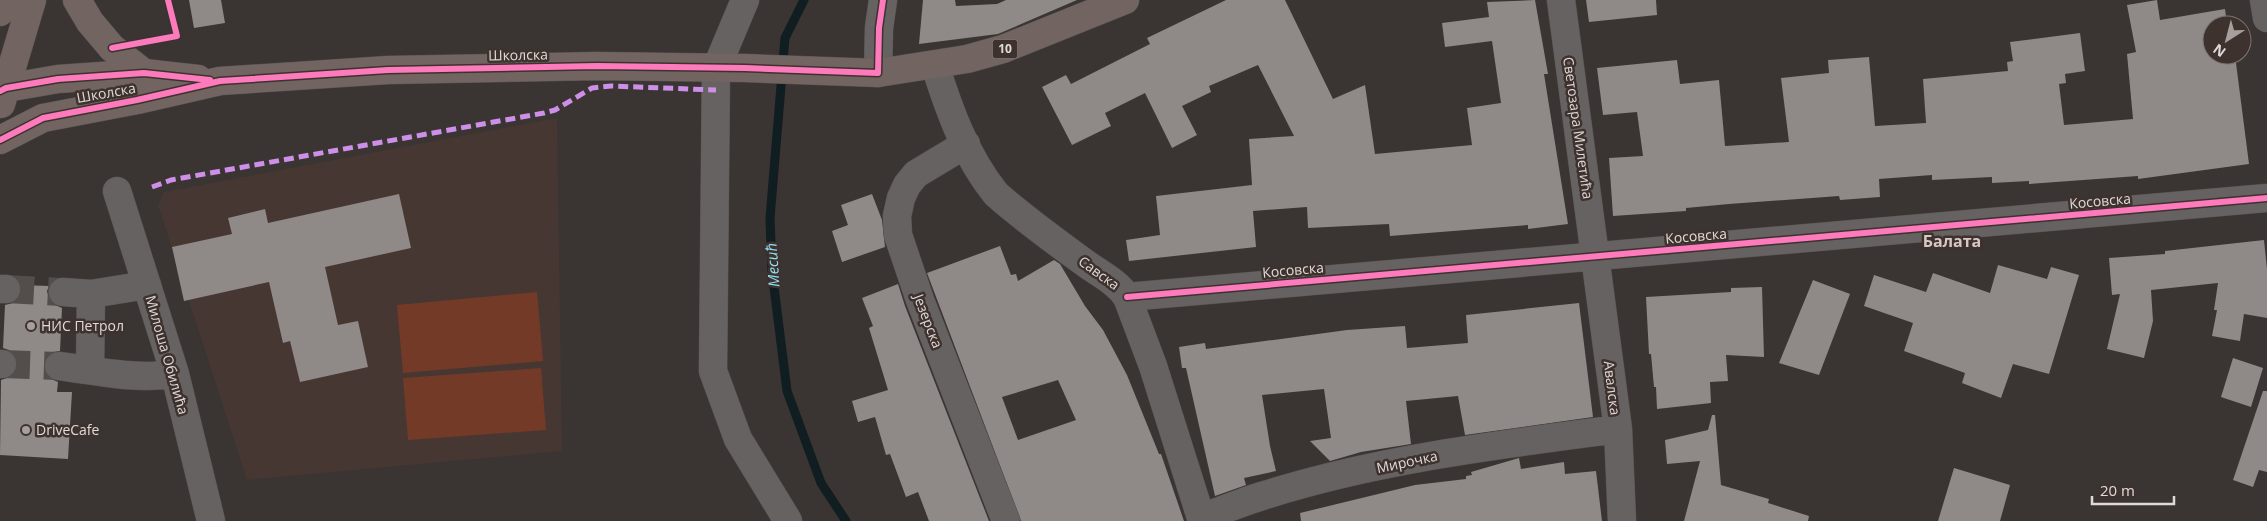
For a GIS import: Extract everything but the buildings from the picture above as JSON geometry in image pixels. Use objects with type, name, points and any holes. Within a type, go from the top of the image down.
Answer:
[{"type":"main road","points":[[0,12],[4,0]]},
{"type":"main road","points":[[2,95],[32,0]]},
{"type":"main road","points":[[77,0],[90,22],[112,48],[144,73]]},
{"type":"main road","name":"10","points":[[878,73],[935,65],[1003,49],[1125,0]]},
{"type":"main road","name":"Школска","points":[[0,140],[43,118],[137,100],[220,81],[398,70],[597,66],[746,68],[878,73]]},
{"type":"main road","name":"Школска","points":[[2,95],[58,79],[144,73],[220,81]]},
{"type":"street","points":[[745,0],[716,68],[713,371],[738,439],[788,521]]},
{"type":"street","points":[[878,73],[878,28],[883,0]]},
{"type":"street","name":"Светозара Милетића","points":[[1561,0],[1595,256]]},
{"type":"street","points":[[2264,0],[2267,18]]},
{"type":"street","name":"Савска","points":[[935,65],[947,103],[986,183],[996,194],[1121,288],[1127,297],[1153,366],[1202,520]]},
{"type":"street","name":"Језерска","points":[[966,144],[916,174],[907,185],[896,216],[898,235],[920,300],[1006,521]]},
{"type":"street","name":"Милоша Обилића","points":[[117,191],[174,374],[211,521]]},
{"type":"street","name":"Косовска","points":[[1127,297],[2267,198]]},
{"type":"street","name":"Авалска","points":[[1595,256],[1618,429],[1622,521]]},
{"type":"street","points":[[63,292],[91,294],[147,285]]},
{"type":"street","points":[[90,370],[91,294]]},
{"type":"street","points":[[59,366],[125,376],[154,377],[174,374]]},
{"type":"street","name":"Мирочка","points":[[1202,520],[1261,496],[1323,479],[1469,449],[1618,429]]},
{"type":"shaded area","points":[[557,118],[562,451],[247,480],[158,205],[164,192]]},
{"type":"shaded area","points":[[537,292],[543,361],[403,373],[397,305]]},
{"type":"shaded area","points":[[541,368],[546,430],[408,440],[403,378]]},
{"type":"waterway","name":"Месић","points":[[804,0],[785,38],[770,218],[772,271],[787,391],[821,483],[846,521]]},
{"type":"tunnel","points":[[6,289],[63,292]]},
{"type":"tunnel","points":[[2,364],[59,366]]},
{"type":"marked path","points":[[152,187],[171,180],[544,113],[555,110],[592,88],[611,86],[716,90]]},
{"type":"cycle path","points":[[112,48],[177,36],[168,0]]},
{"type":"cycle path","points":[[0,140],[43,118],[137,100],[220,81],[388,70],[597,66],[745,68],[878,73],[879,28],[883,0]]},
{"type":"cycle path","points":[[0,91],[6,88],[58,79],[144,73],[210,80]]},
{"type":"cycle path","points":[[1127,297],[2267,198]]},
{"type":"place","name":"НИС Петрол","points":[[31,326]]},
{"type":"place","name":"DriveCafe","points":[[26,430]]},
{"type":"district","name":"Балата","points":[[1952,241]]}]
